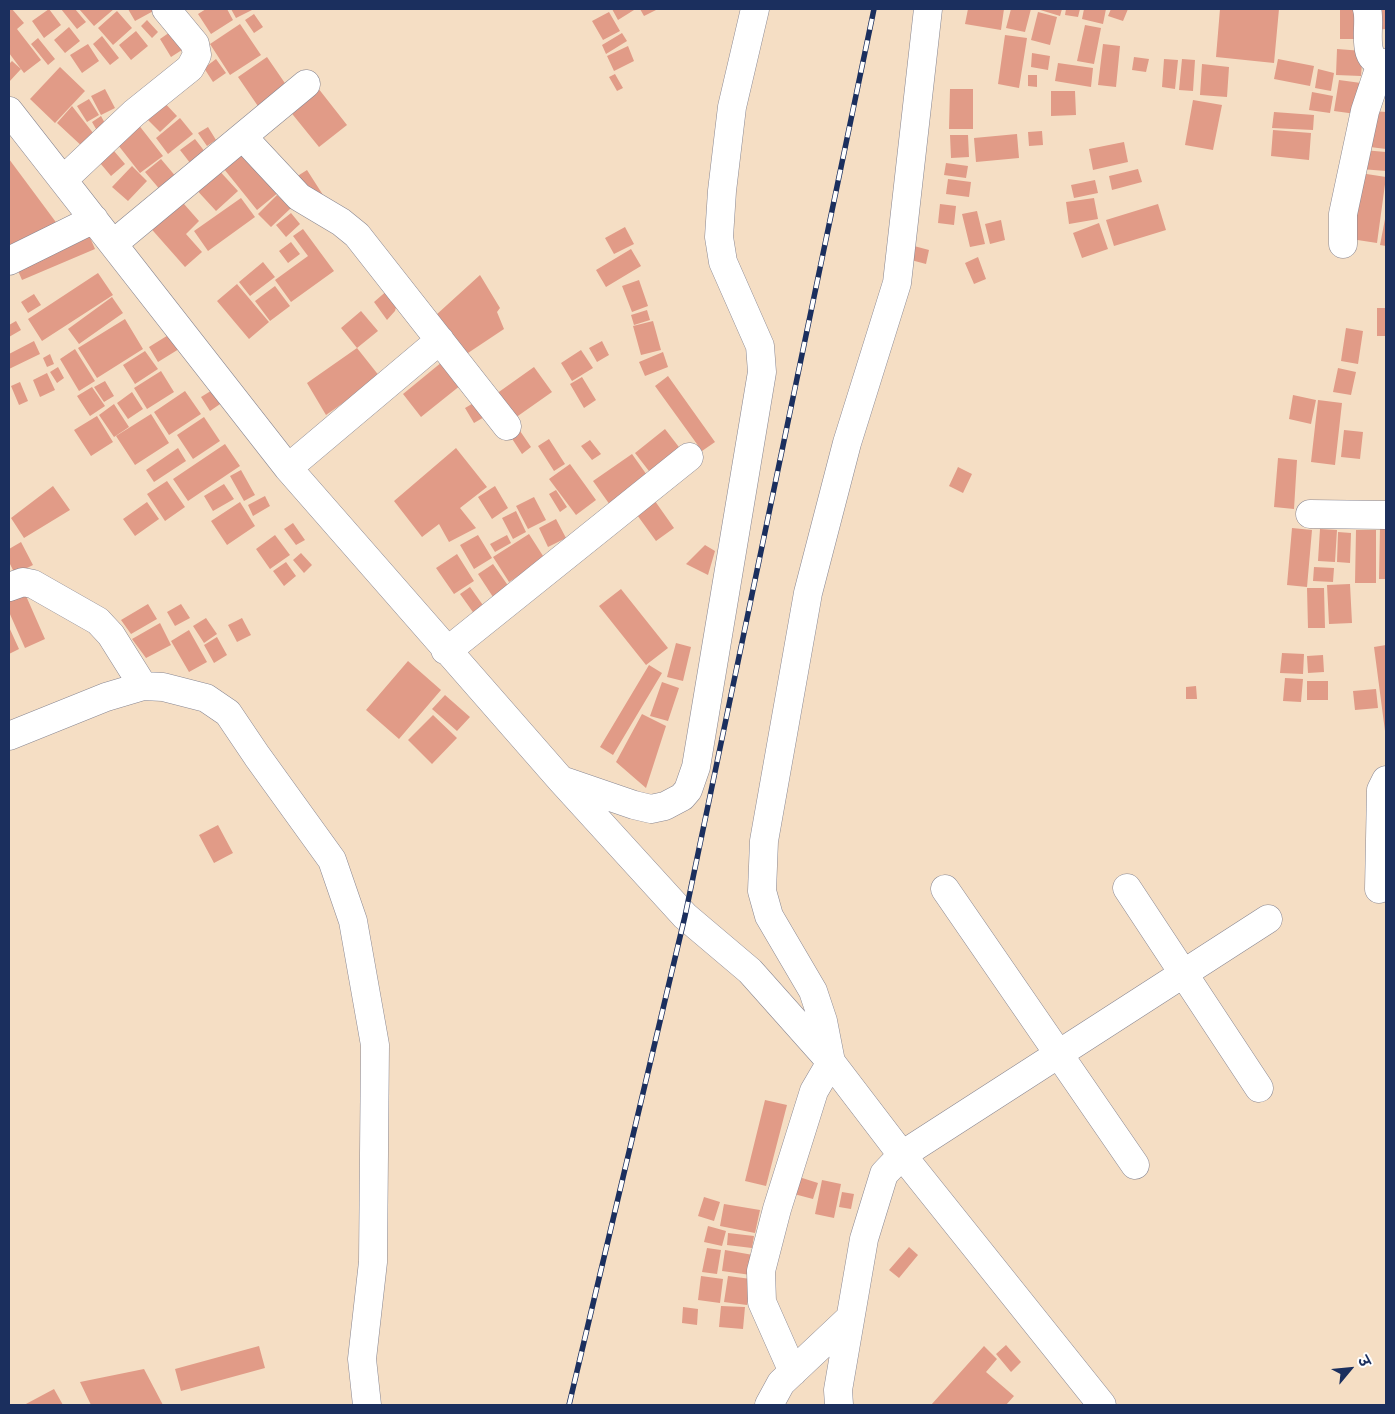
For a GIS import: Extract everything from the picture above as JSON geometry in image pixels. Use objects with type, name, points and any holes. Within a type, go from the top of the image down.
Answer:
[{"type":"street","points":[[63,180],[134,112],[190,68],[196,55],[195,44],[166,9]]},
{"type":"street","points":[[561,780],[634,805],[651,808],[665,806],[682,797],[688,790],[696,767],[762,372],[760,346],[723,262],[719,237],[722,191],[732,107],[755,9]]},
{"type":"street","points":[[793,1372],[762,1302],[761,1271],[777,1209],[814,1091],[831,1062],[823,1021],[813,991],[770,916],[762,891],[764,841],[808,593],[847,443],[897,283],[928,9]]},
{"type":"street","points":[[1343,244],[1343,214],[1365,111],[1384,63],[1370,54],[1368,49],[1367,9]]},
{"type":"street","points":[[113,244],[306,84]]},
{"type":"street","points":[[9,111],[288,468],[445,650],[561,780],[686,916],[750,971],[831,1062],[902,1155],[1102,1405]]},
{"type":"street","points":[[243,137],[299,197],[341,222],[357,235],[507,426]]},
{"type":"street","points":[[9,262],[94,219]]},
{"type":"street","points":[[288,468],[440,340]]},
{"type":"street","points":[[445,650],[456,644],[689,457]]},
{"type":"street","points":[[1310,514],[1386,515]]},
{"type":"street","points":[[9,587],[23,582],[33,584],[98,621],[111,635],[143,686]]},
{"type":"street","points":[[9,736],[106,697],[143,686],[163,687],[206,698],[228,713],[332,860],[353,921],[375,1046],[373,1262],[362,1359],[367,1405]]},
{"type":"street","points":[[1379,889],[1381,790],[1386,780]]},
{"type":"street","points":[[1128,888],[1259,1088]]},
{"type":"street","points":[[945,889],[1135,1165]]},
{"type":"street","points":[[839,1405],[838,1390],[867,1230],[884,1174],[902,1155],[1268,919]]},
{"type":"street","points":[[769,1405],[781,1383],[850,1318]]},
{"type":"building","points":[[9,9],[12,9],[24,23],[17,29],[41,60],[24,73],[9,53]]},
{"type":"building","points":[[49,9],[61,25],[44,38],[32,21]]},
{"type":"building","points":[[61,9],[75,9],[86,22],[77,29]]},
{"type":"building","points":[[79,9],[114,9],[94,26]]},
{"type":"building","points":[[128,9],[157,9],[135,21]]},
{"type":"building","points":[[206,9],[227,9],[233,20],[211,34],[198,14]]},
{"type":"building","points":[[231,9],[254,9],[236,18]]},
{"type":"building","points":[[612,9],[634,9],[634,10],[618,20]]},
{"type":"building","points":[[640,9],[658,9],[644,16]]},
{"type":"building","points":[[968,9],[1004,9],[1001,30],[965,24]]},
{"type":"building","points":[[1011,9],[1031,9],[1025,32],[1006,28]]},
{"type":"building","points":[[1037,9],[1062,9],[1060,16]]},
{"type":"building","points":[[1066,9],[1080,9],[1078,17],[1065,15]]},
{"type":"building","points":[[1084,9],[1106,9],[1103,24],[1082,19]]},
{"type":"building","points":[[1111,9],[1128,9],[1123,21],[1108,16]]},
{"type":"building","points":[[1220,9],[1279,9],[1274,63],[1216,57]]},
{"type":"building","points":[[1340,9],[1365,9],[1365,39],[1340,39]]},
{"type":"building","points":[[1370,9],[1386,9],[1386,29],[1371,30]]},
{"type":"building","points":[[117,11],[132,28],[113,45],[98,28]]},
{"type":"building","points":[[609,12],[620,31],[603,40],[592,21]]},
{"type":"building","points":[[1038,12],[1057,17],[1050,45],[1031,40]]},
{"type":"building","points":[[254,14],[263,27],[254,33],[245,20]]},
{"type":"building","points":[[147,20],[158,32],[152,38],[141,26]]},
{"type":"building","points":[[240,24],[261,55],[230,75],[210,44]]},
{"type":"building","points":[[1085,25],[1101,28],[1094,64],[1077,61]]},
{"type":"building","points":[[69,27],[80,41],[65,53],[54,40]]},
{"type":"building","points":[[173,30],[185,48],[171,57],[160,39]]},
{"type":"building","points":[[136,31],[148,46],[131,60],[119,45]]},
{"type":"building","points":[[622,33],[627,41],[606,54],[602,45]]},
{"type":"building","points":[[1005,35],[1027,38],[1019,88],[998,84]]},
{"type":"building","points":[[102,36],[119,58],[110,65],[93,44]]},
{"type":"building","points":[[38,38],[55,59],[48,65],[31,44]]},
{"type":"building","points":[[88,44],[99,61],[82,73],[70,55]]},
{"type":"building","points":[[1103,44],[1120,46],[1116,87],[1098,85]]},
{"type":"building","points":[[628,46],[634,61],[614,71],[607,56]]},
{"type":"building","points":[[1337,49],[1363,51],[1361,76],[1336,75]]},
{"type":"building","points":[[1032,53],[1050,56],[1048,70],[1031,67]]},
{"type":"building","points":[[267,57],[291,92],[262,112],[238,77]]},
{"type":"building","points":[[1134,57],[1149,59],[1146,72],[1132,70]]},
{"type":"building","points":[[216,59],[226,73],[213,82],[204,68]]},
{"type":"building","points":[[1164,59],[1178,60],[1175,89],[1162,87]]},
{"type":"building","points":[[1182,59],[1195,60],[1193,91],[1179,90]]},
{"type":"building","points":[[1278,59],[1314,66],[1310,86],[1274,79]]},
{"type":"building","points":[[12,61],[21,69],[9,82],[9,64]]},
{"type":"building","points":[[1058,63],[1093,68],[1091,87],[1055,81]]},
{"type":"building","points":[[1202,64],[1229,67],[1227,97],[1200,95]]},
{"type":"building","points":[[60,67],[85,91],[55,123],[30,99]]},
{"type":"building","points":[[1318,69],[1334,73],[1331,91],[1315,88]]},
{"type":"building","points":[[615,74],[623,88],[617,91],[609,77]]},
{"type":"building","points":[[1028,75],[1037,75],[1037,87],[1028,86]]},
{"type":"building","points":[[1339,80],[1361,83],[1356,114],[1334,111]]},
{"type":"building","points":[[318,88],[347,125],[319,147],[289,110]]},
{"type":"building","points":[[105,89],[115,108],[101,115],[91,96]]},
{"type":"building","points":[[950,89],[973,89],[973,129],[949,129]]},
{"type":"building","points":[[1051,91],[1075,91],[1076,115],[1051,116]]},
{"type":"building","points":[[1312,92],[1333,96],[1330,113],[1309,110]]},
{"type":"building","points":[[89,99],[99,115],[87,122],[77,106]]},
{"type":"building","points":[[161,99],[177,116],[160,132],[143,115]]},
{"type":"building","points":[[1193,100],[1222,105],[1213,150],[1185,145]]},
{"type":"building","points":[[72,106],[97,138],[85,149],[57,123]]},
{"type":"building","points":[[1373,111],[1386,112],[1386,149],[1370,147]]},
{"type":"building","points":[[1274,112],[1314,115],[1313,130],[1272,128]]},
{"type":"building","points":[[101,116],[108,129],[99,134],[92,122]]},
{"type":"building","points":[[180,118],[193,134],[168,154],[156,138]]},
{"type":"building","points":[[134,119],[163,156],[140,173],[111,136]]},
{"type":"building","points":[[208,127],[216,140],[207,146],[198,133]]},
{"type":"building","points":[[1273,130],[1311,133],[1309,160],[1271,156]]},
{"type":"building","points":[[1042,131],[1043,145],[1029,146],[1028,132]]},
{"type":"building","points":[[1017,134],[1019,158],[976,162],[974,138]]},
{"type":"building","points":[[950,135],[968,135],[969,157],[951,158]]},
{"type":"building","points":[[195,139],[209,157],[194,168],[180,150]]},
{"type":"building","points":[[1124,142],[1128,162],[1093,170],[1089,149]]},
{"type":"building","points":[[109,145],[125,164],[111,176],[95,157]]},
{"type":"building","points":[[242,146],[279,192],[257,210],[220,164]]},
{"type":"building","points":[[1363,150],[1386,152],[1386,171],[1361,169]]},
{"type":"building","points":[[9,159],[64,233],[9,256]]},
{"type":"building","points":[[161,159],[177,178],[162,192],[145,172]]},
{"type":"building","points":[[946,163],[968,166],[966,178],[944,175]]},
{"type":"building","points":[[132,166],[147,181],[128,201],[112,187]]},
{"type":"building","points":[[215,166],[238,191],[216,211],[193,186]]},
{"type":"building","points":[[1138,169],[1142,182],[1112,190],[1109,176]]},
{"type":"building","points":[[307,170],[323,195],[313,202],[296,177]]},
{"type":"building","points":[[1360,173],[1386,177],[1377,243],[1351,239]]},
{"type":"building","points":[[948,179],[971,182],[969,197],[946,194]]},
{"type":"building","points":[[1095,180],[1098,193],[1074,198],[1071,185]]},
{"type":"building","points":[[277,195],[291,208],[271,227],[258,214]]},
{"type":"building","points":[[177,196],[199,221],[186,234],[202,252],[185,267],[147,224]]},
{"type":"building","points":[[241,198],[255,217],[208,251],[194,231]]},
{"type":"building","points":[[1094,198],[1098,219],[1069,224],[1066,202]]},
{"type":"building","points":[[940,204],[956,206],[954,225],[938,223]]},
{"type":"building","points":[[1158,204],[1166,230],[1114,246],[1106,220]]},
{"type":"building","points":[[977,211],[985,244],[970,247],[962,214]]},
{"type":"building","points":[[291,213],[300,224],[286,237],[276,225]]},
{"type":"building","points":[[1386,219],[1386,246],[1380,245]]},
{"type":"building","points":[[1001,220],[1005,240],[990,244],[985,224]]},
{"type":"building","points":[[1099,223],[1108,249],[1082,258],[1073,233]]},
{"type":"building","points":[[625,227],[634,244],[614,254],[605,238]]},
{"type":"building","points":[[303,229],[334,271],[291,302],[275,280],[308,256],[293,236]]},
{"type":"building","points":[[89,235],[95,249],[22,280],[16,266]]},
{"type":"building","points":[[291,242],[300,254],[288,263],[279,251]]},
{"type":"building","points":[[914,246],[929,250],[926,264],[911,260]]},
{"type":"building","points":[[631,249],[641,266],[606,287],[596,270]]},
{"type":"building","points":[[978,257],[986,279],[974,284],[965,263]]},
{"type":"building","points":[[263,262],[275,277],[250,296],[239,282]]},
{"type":"building","points":[[98,273],[113,295],[42,341],[28,319]]},
{"type":"building","points":[[480,275],[500,308],[497,312],[504,329],[465,355],[436,315]]},
{"type":"building","points":[[639,280],[648,306],[632,312],[622,286]]},
{"type":"building","points":[[237,284],[269,322],[249,339],[217,301]]},
{"type":"building","points":[[275,286],[290,306],[270,321],[255,301]]},
{"type":"building","points":[[389,289],[398,300],[395,311],[387,320],[374,302]]},
{"type":"building","points":[[34,294],[41,305],[28,313],[21,302]]},
{"type":"building","points":[[112,297],[123,313],[79,344],[68,329]]},
{"type":"building","points":[[1377,308],[1386,308],[1386,336],[1377,336]]},
{"type":"building","points":[[647,310],[650,320],[634,325],[631,315]]},
{"type":"building","points":[[361,311],[378,331],[357,348],[341,328]]},
{"type":"building","points":[[125,319],[143,349],[97,378],[78,348]]},
{"type":"building","points":[[16,321],[21,330],[9,337],[9,325]]},
{"type":"building","points":[[653,321],[661,350],[641,355],[633,326]]},
{"type":"building","points":[[1346,328],[1363,331],[1358,364],[1341,361]]},
{"type":"building","points":[[170,334],[179,349],[158,362],[149,347]]},
{"type":"building","points":[[34,341],[40,354],[9,369],[9,354]]},
{"type":"building","points":[[602,341],[609,355],[597,362],[589,348]]},
{"type":"building","points":[[357,348],[380,377],[326,415],[307,383]]},
{"type":"building","points":[[75,349],[95,381],[79,391],[60,359]]},
{"type":"building","points":[[581,350],[593,368],[572,381],[561,363]]},
{"type":"building","points":[[145,351],[158,369],[135,384],[123,365]]},
{"type":"building","points":[[663,352],[668,367],[645,376],[639,362]]},
{"type":"building","points":[[50,354],[54,364],[47,367],[43,358]]},
{"type":"building","points":[[442,362],[461,385],[421,417],[403,394]]},
{"type":"building","points":[[58,367],[64,378],[57,383],[50,372]]},
{"type":"building","points":[[534,367],[552,392],[515,418],[496,394]]},
{"type":"building","points":[[1338,368],[1356,372],[1351,395],[1333,392]]},
{"type":"building","points":[[161,371],[174,392],[147,409],[134,388]]},
{"type":"building","points":[[47,373],[55,390],[40,397],[33,380]]},
{"type":"building","points":[[668,376],[715,442],[702,451],[655,386]]},
{"type":"building","points":[[582,377],[596,400],[584,408],[570,384]]},
{"type":"building","points":[[105,381],[114,396],[104,402],[94,387]]},
{"type":"building","points":[[20,382],[28,401],[19,405],[11,386]]},
{"type":"building","points":[[92,387],[105,406],[90,416],[77,396]]},
{"type":"building","points":[[214,389],[223,402],[210,411],[201,397]]},
{"type":"building","points":[[185,391],[201,414],[169,435],[154,412]]},
{"type":"building","points":[[132,392],[143,409],[128,419],[117,403]]},
{"type":"building","points":[[1293,395],[1316,400],[1311,424],[1289,419]]},
{"type":"building","points":[[1318,400],[1342,403],[1335,465],[1311,462]]},
{"type":"building","points":[[477,401],[486,416],[474,423],[465,408]]},
{"type":"building","points":[[114,404],[129,427],[114,437],[99,415]]},
{"type":"building","points":[[151,414],[169,443],[135,465],[116,436]]},
{"type":"building","points":[[97,416],[113,442],[91,456],[74,430]]},
{"type":"building","points":[[204,417],[220,441],[193,459],[177,435]]},
{"type":"building","points":[[518,428],[531,447],[522,454],[509,434]]},
{"type":"building","points":[[665,429],[682,451],[652,475],[635,453]]},
{"type":"building","points":[[1344,430],[1363,432],[1360,459],[1341,457]]},
{"type":"building","points":[[549,439],[565,464],[554,471],[538,446]]},
{"type":"building","points":[[590,440],[601,454],[592,460],[581,446]]},
{"type":"building","points":[[225,444],[240,466],[188,501],[173,479]]},
{"type":"building","points":[[178,448],[186,461],[154,482],[146,470]]},
{"type":"building","points":[[456,448],[487,487],[460,508],[476,528],[449,542],[439,524],[422,537],[394,501]]},
{"type":"building","points":[[632,454],[649,478],[610,505],[593,481]]},
{"type":"building","points":[[1278,458],[1297,460],[1294,509],[1274,507]]},
{"type":"building","points":[[570,464],[596,500],[576,515],[549,479]]},
{"type":"building","points":[[958,467],[972,474],[963,493],[949,486]]},
{"type":"building","points":[[241,470],[255,495],[244,501],[230,476]]},
{"type":"building","points":[[167,481],[185,507],[165,521],[147,494]]},
{"type":"building","points":[[224,484],[234,499],[213,511],[204,496]]},
{"type":"building","points":[[53,486],[70,510],[24,538],[11,518]]},
{"type":"building","points":[[495,486],[508,508],[492,519],[478,497]]},
{"type":"building","points":[[556,490],[567,507],[560,512],[549,494]]},
{"type":"building","points":[[650,494],[674,528],[656,541],[632,508]]},
{"type":"building","points":[[265,496],[270,506],[253,516],[248,505]]},
{"type":"building","points":[[534,497],[546,520],[528,529],[516,506]]},
{"type":"building","points":[[147,502],[159,519],[135,536],[123,519]]},
{"type":"building","points":[[240,502],[255,526],[227,545],[211,521]]},
{"type":"building","points":[[516,511],[526,532],[513,539],[502,518]]},
{"type":"building","points":[[556,519],[566,538],[548,547],[539,528]]},
{"type":"building","points":[[293,523],[305,540],[296,545],[284,529]]},
{"type":"building","points":[[1292,528],[1312,530],[1307,587],[1287,585]]},
{"type":"building","points":[[1380,528],[1386,528],[1386,579],[1379,579]]},
{"type":"building","points":[[1320,529],[1337,530],[1335,562],[1318,561]]},
{"type":"building","points":[[1356,530],[1376,530],[1376,583],[1355,583]]},
{"type":"building","points":[[1338,532],[1351,533],[1350,563],[1337,562]]},
{"type":"building","points":[[529,534],[545,559],[509,582],[493,557]]},
{"type":"building","points":[[275,535],[290,555],[270,569],[256,549]]},
{"type":"building","points":[[478,535],[492,558],[474,569],[460,545]]},
{"type":"building","points":[[507,535],[511,543],[495,552],[490,544]]},
{"type":"building","points":[[21,542],[33,565],[15,574],[9,562],[9,549]]},
{"type":"building","points":[[705,545],[715,551],[708,575],[686,564]]},
{"type":"building","points":[[301,553],[312,565],[304,573],[293,560]]},
{"type":"building","points":[[457,554],[474,581],[454,594],[436,568]]},
{"type":"building","points":[[286,562],[296,576],[284,586],[273,571]]},
{"type":"building","points":[[493,564],[509,587],[493,597],[478,574]]},
{"type":"building","points":[[1314,567],[1334,568],[1333,582],[1313,581]]},
{"type":"building","points":[[1350,584],[1352,623],[1329,624],[1327,585]]},
{"type":"building","points":[[470,587],[485,608],[475,615],[460,594]]},
{"type":"building","points":[[1307,588],[1324,588],[1325,628],[1308,628]]},
{"type":"building","points":[[23,589],[45,639],[25,648],[9,612],[9,595]]},
{"type":"building","points":[[621,589],[668,648],[646,665],[599,606]]},
{"type":"building","points":[[148,604],[157,619],[131,634],[121,620]]},
{"type":"building","points":[[181,604],[190,618],[175,626],[167,612]]},
{"type":"building","points":[[206,618],[217,634],[204,643],[193,626]]},
{"type":"building","points":[[242,618],[251,635],[237,642],[228,625]]},
{"type":"building","points":[[160,623],[171,645],[146,658],[132,639]]},
{"type":"building","points":[[9,627],[19,649],[9,654]]},
{"type":"building","points":[[189,630],[207,662],[189,672],[171,641]]},
{"type":"building","points":[[217,637],[227,655],[214,663],[204,645]]},
{"type":"building","points":[[676,643],[691,647],[683,681],[667,677]]},
{"type":"building","points":[[1386,645],[1386,731],[1385,731],[1374,647]]},
{"type":"building","points":[[1282,653],[1304,654],[1303,674],[1280,673]]},
{"type":"building","points":[[1323,655],[1324,672],[1308,673],[1307,656]]},
{"type":"building","points":[[408,661],[441,690],[399,739],[366,710]]},
{"type":"building","points":[[649,665],[662,673],[613,755],[600,747]]},
{"type":"building","points":[[1285,678],[1303,679],[1301,702],[1283,701]]},
{"type":"building","points":[[1307,681],[1328,681],[1328,700],[1307,700]]},
{"type":"building","points":[[662,682],[679,688],[668,721],[650,716]]},
{"type":"building","points":[[1196,686],[1197,699],[1186,699],[1186,687]]},
{"type":"building","points":[[1376,689],[1378,708],[1355,710],[1353,691]]},
{"type":"building","points":[[445,695],[470,717],[457,731],[432,709]]},
{"type":"building","points":[[642,714],[666,726],[646,788],[616,762]]},
{"type":"building","points":[[433,715],[457,738],[432,764],[408,740]]},
{"type":"building","points":[[218,825],[233,853],[214,863],[199,835]]},
{"type":"building","points":[[765,1100],[787,1105],[766,1186],[745,1181]]},
{"type":"building","points":[[799,1177],[818,1183],[813,1199],[794,1194]]},
{"type":"building","points":[[822,1180],[841,1184],[834,1218],[815,1214]]},
{"type":"building","points":[[842,1192],[854,1194],[851,1209],[839,1207]]},
{"type":"building","points":[[704,1197],[720,1202],[714,1221],[698,1216]]},
{"type":"building","points":[[724,1204],[760,1210],[755,1233],[720,1226]]},
{"type":"building","points":[[708,1226],[726,1231],[722,1246],[704,1242]]},
{"type":"building","points":[[728,1233],[754,1236],[752,1248],[727,1245]]},
{"type":"building","points":[[909,1247],[918,1255],[899,1278],[889,1270]]},
{"type":"building","points":[[707,1248],[721,1250],[717,1274],[702,1272]]},
{"type":"building","points":[[725,1250],[753,1255],[751,1275],[722,1271]]},
{"type":"building","points":[[701,1276],[723,1279],[720,1303],[698,1300]]},
{"type":"building","points":[[728,1276],[751,1279],[747,1305],[724,1302]]},
{"type":"building","points":[[721,1306],[745,1307],[743,1329],[719,1327]]},
{"type":"building","points":[[683,1307],[698,1309],[697,1325],[682,1323]]},
{"type":"building","points":[[1006,1345],[1021,1362],[1011,1372],[996,1354]]},
{"type":"building","points":[[259,1346],[265,1368],[181,1391],[175,1369]]},
{"type":"building","points":[[984,1346],[997,1359],[986,1372],[1014,1396],[1006,1405],[931,1405]]},
{"type":"building","points":[[144,1369],[163,1405],[91,1405],[80,1382]]},
{"type":"building","points":[[54,1389],[63,1405],[24,1405]]},
{"type":"railway","points":[[569,1405],[685,916],[874,9]]}]
